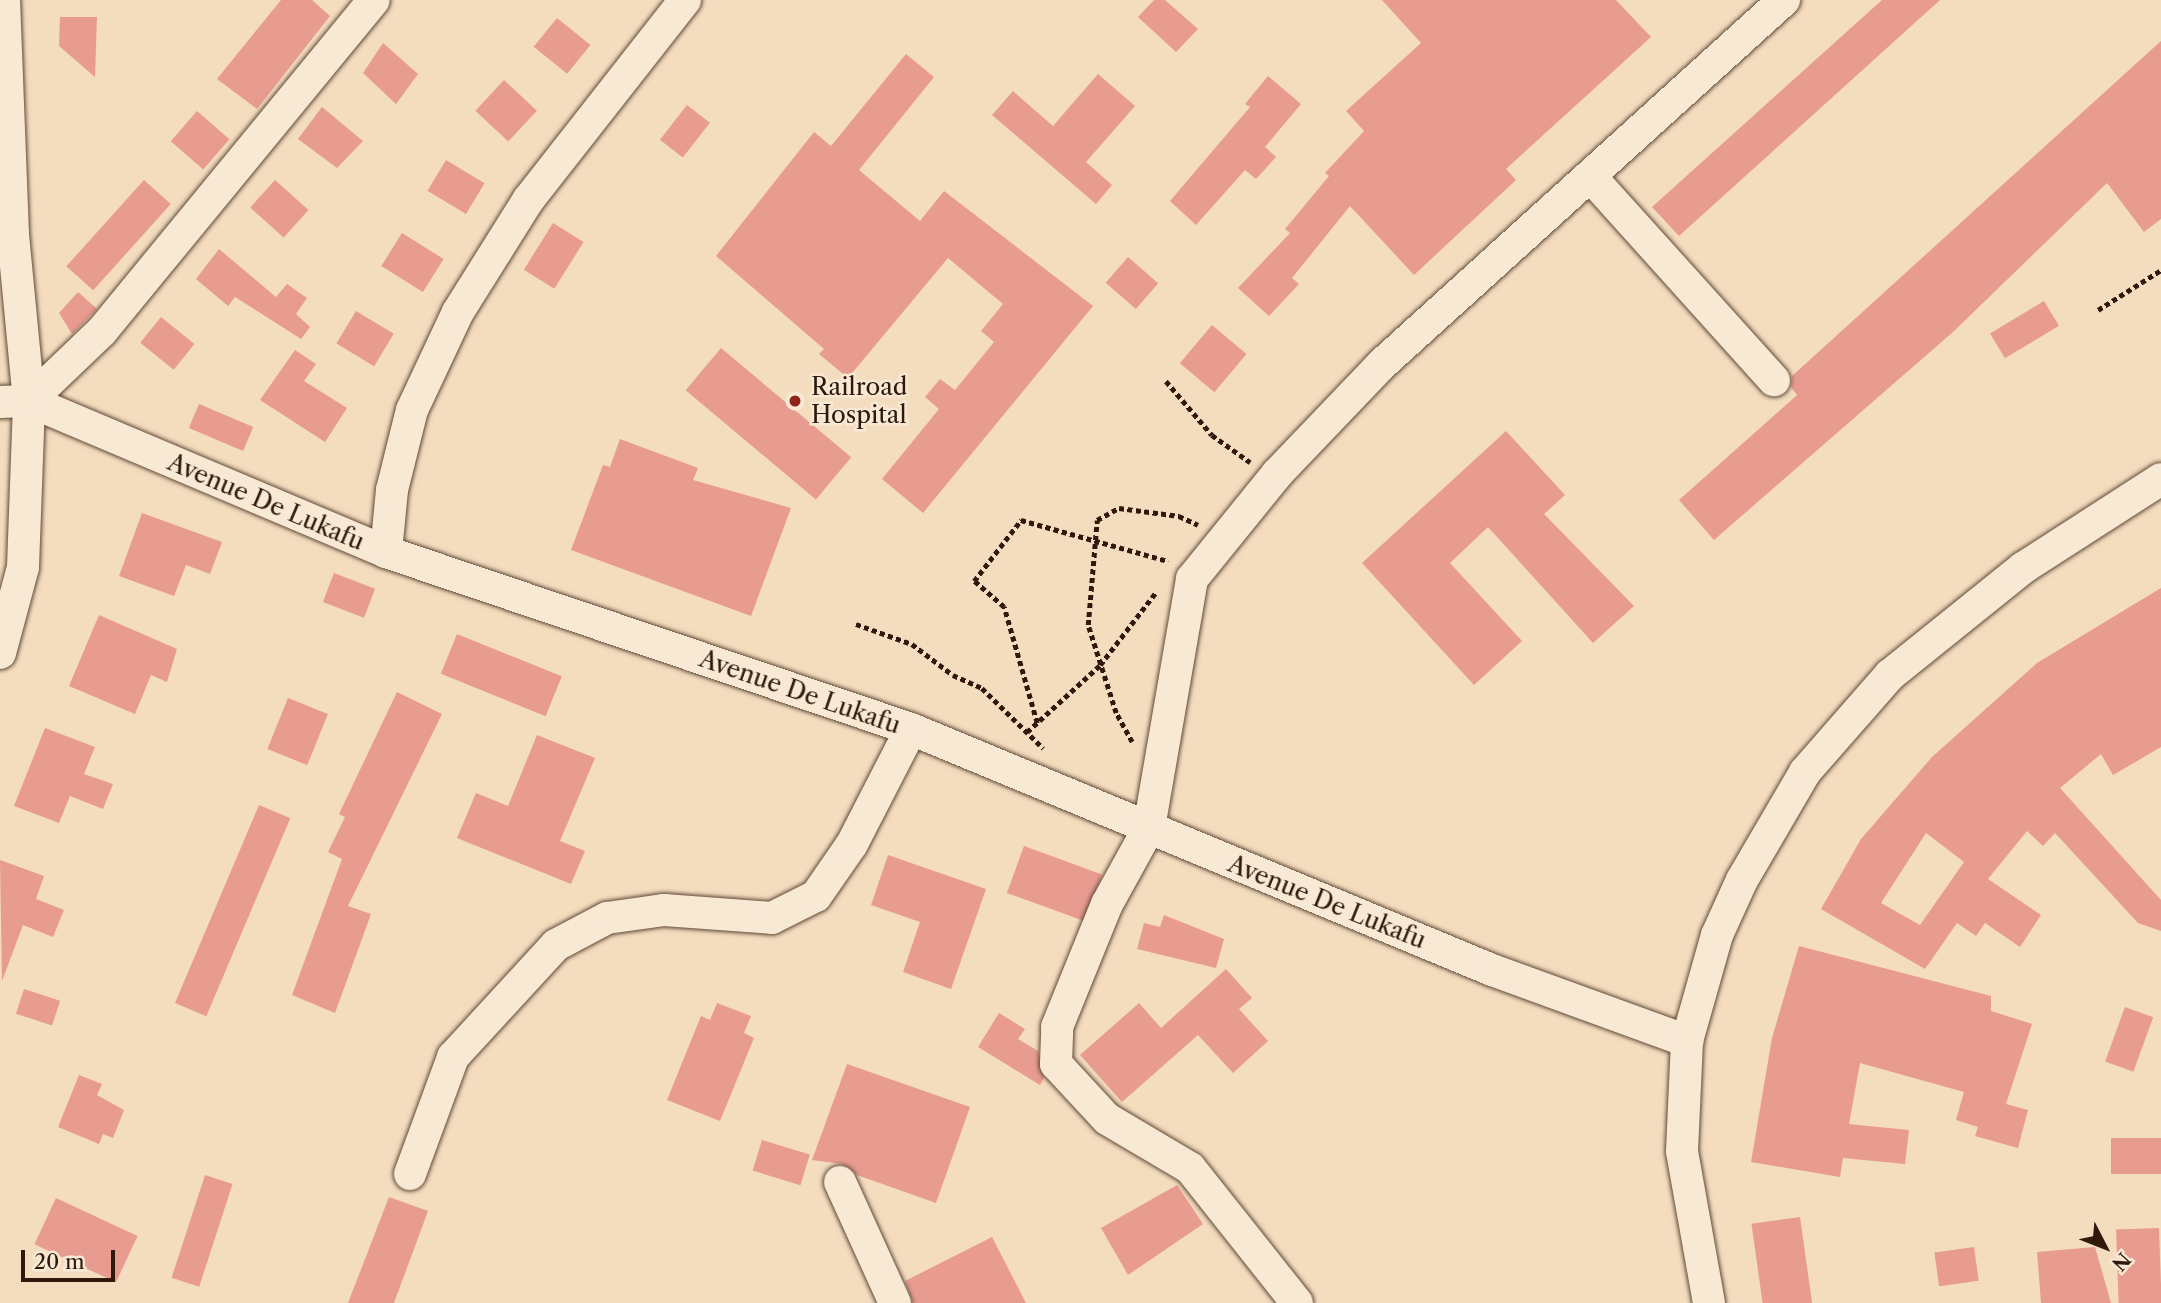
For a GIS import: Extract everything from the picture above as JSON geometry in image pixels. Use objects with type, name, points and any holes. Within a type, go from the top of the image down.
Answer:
[{"type":"street","points":[[15,402],[102,331],[373,0]]},
{"type":"street","points":[[386,552],[392,490],[412,410],[458,312],[528,199],[685,0]]},
{"type":"street","points":[[1297,1303],[1190,1168],[1107,1119],[1056,1064],[1057,1027],[1107,904],[1149,828],[1192,579],[1277,474],[1381,365],[1784,0]]},
{"type":"street","points":[[0,653],[23,567],[15,402],[11,6]]},
{"type":"street","points":[[1590,176],[1774,380]]},
{"type":"street","name":"Avenue De Lukafu","points":[[15,402],[386,552],[911,729],[1492,970],[1687,1041]]},
{"type":"street","points":[[1709,1303],[1682,1151],[1687,1041],[1717,935],[1742,880],[1805,772],[1845,722],[1891,675],[2023,568],[2161,479]]},
{"type":"street","points":[[410,1174],[453,1057],[556,945],[607,918],[664,910],[772,918],[816,896],[852,844],[911,729]]},
{"type":"street","points":[[840,1182],[895,1303]]},
{"type":"path","points":[[2098,310],[2161,270]]},
{"type":"path","points":[[1166,381],[1212,435],[1259,468],[1277,474]]},
{"type":"path","points":[[1134,746],[1100,665],[1088,625],[1097,520],[1119,508],[1179,516],[1204,527]]},
{"type":"path","points":[[1037,723],[1004,607],[974,581],[1021,520],[1176,566]]},
{"type":"path","points":[[1027,732],[1100,665],[1159,588]]},
{"type":"path","points":[[856,624],[912,644],[953,676],[982,688],[1046,751]]},
{"type":"building","points":[[281,0],[312,0],[330,16],[257,109],[217,79]]},
{"type":"building","points":[[1154,0],[1165,0],[1198,29],[1176,52],[1138,17]]},
{"type":"building","points":[[1382,0],[1616,0],[1651,37],[1506,169],[1516,180],[1414,275],[1350,206],[1292,278],[1299,284],[1269,316],[1238,288],[1290,233],[1285,229],[1329,176],[1325,173],[1364,131],[1346,111],[1421,43]]},
{"type":"building","points":[[1882,0],[1940,0],[1679,236],[1652,207]]},
{"type":"building","points":[[60,17],[97,17],[95,77],[59,46]]},
{"type":"building","points":[[557,18],[590,45],[567,74],[534,47]]},
{"type":"building","points":[[2161,41],[2161,219],[2144,232],[2107,183],[1953,332],[1714,540],[1679,500],[1797,395],[1791,387],[1792,376]]},
{"type":"building","points":[[383,43],[418,74],[396,104],[363,73]]},
{"type":"building","points":[[906,54],[934,77],[859,170],[920,221],[944,191],[1093,306],[923,513],[882,479],[939,409],[925,397],[940,379],[955,390],[994,342],[981,331],[1003,304],[948,258],[848,378],[819,354],[824,349],[716,256],[814,132],[831,146]]},
{"type":"building","points":[[1098,74],[1135,106],[1086,162],[1112,185],[1096,204],[992,115],[1013,91],[1053,126]]},
{"type":"building","points":[[1268,76],[1301,104],[1265,147],[1276,157],[1256,179],[1245,170],[1196,225],[1170,201],[1250,107],[1245,104]]},
{"type":"building","points":[[504,80],[537,111],[508,141],[475,111]]},
{"type":"building","points":[[687,105],[710,123],[683,158],[660,140]]},
{"type":"building","points":[[322,107],[363,141],[337,168],[298,139]]},
{"type":"building","points":[[197,111],[229,139],[203,169],[171,141]]},
{"type":"building","points":[[446,160],[485,183],[466,214],[427,191]]},
{"type":"building","points":[[144,180],[171,204],[93,290],[66,266]]},
{"type":"building","points":[[275,180],[308,210],[284,238],[250,207]]},
{"type":"building","points":[[553,223],[584,242],[554,289],[524,270]]},
{"type":"building","points":[[402,233],[444,259],[423,292],[381,266]]},
{"type":"building","points":[[219,249],[276,297],[287,284],[307,298],[296,314],[310,327],[301,339],[235,297],[228,306],[196,279]]},
{"type":"building","points":[[1128,257],[1158,283],[1136,309],[1106,283]]},
{"type":"building","points":[[78,292],[97,309],[72,334],[59,313]]},
{"type":"building","points":[[2044,301],[2059,326],[2005,358],[1990,333]]},
{"type":"building","points":[[356,311],[394,334],[374,366],[336,344]]},
{"type":"building","points":[[161,317],[194,344],[174,370],[140,343]]},
{"type":"building","points":[[1212,325],[1246,354],[1214,392],[1180,363]]},
{"type":"building","points":[[721,348],[851,457],[816,499],[686,390]]},
{"type":"building","points":[[295,350],[316,364],[304,381],[347,408],[325,442],[260,400]]},
{"type":"building","points":[[199,404],[253,427],[243,451],[189,428]]},
{"type":"building","points":[[1506,431],[1565,495],[1544,514],[1634,606],[1593,643],[1488,527],[1450,563],[1522,641],[1474,685],[1362,563]]},
{"type":"building","points":[[620,439],[698,468],[693,480],[791,508],[751,616],[571,550],[603,465],[610,467]]},
{"type":"building","points":[[142,513],[222,542],[210,574],[186,565],[174,596],[119,576]]},
{"type":"building","points":[[334,573],[375,589],[364,618],[323,602]]},
{"type":"building","points":[[2161,588],[2161,747],[2113,775],[2101,754],[2060,788],[2161,900],[2161,931],[2138,923],[2055,833],[2043,846],[2027,831],[1988,879],[2041,915],[2020,947],[1985,923],[1976,936],[1957,923],[1925,969],[1821,909],[1861,839],[1932,757],[2037,663]],"holes":[[[1926,833],[1964,862],[1920,925],[1881,903]]]},
{"type":"building","points":[[99,615],[177,649],[167,682],[151,675],[135,714],[69,686]]},
{"type":"building","points":[[457,634],[562,676],[546,716],[441,674]]},
{"type":"building","points":[[397,692],[442,714],[348,906],[371,914],[335,1013],[292,995],[342,859],[328,852],[345,817],[339,814]]},
{"type":"building","points":[[288,698],[328,714],[307,765],[267,749]]},
{"type":"building","points":[[45,728],[95,747],[84,774],[113,784],[103,809],[70,796],[59,823],[14,806]]},
{"type":"building","points":[[537,735],[595,758],[560,841],[585,851],[571,884],[457,838],[476,793],[508,806]]},
{"type":"building","points":[[259,805],[290,818],[206,1016],[175,1003]]},
{"type":"building","points":[[1024,846],[1102,874],[1085,921],[1007,893]]},
{"type":"building","points":[[888,855],[986,889],[951,989],[903,972],[920,922],[871,905]]},
{"type":"building","points":[[0,860],[44,876],[36,899],[64,910],[53,937],[23,925],[2,981]]},
{"type":"building","points":[[1164,915],[1224,939],[1216,968],[1137,949],[1144,923],[1160,927]]},
{"type":"building","points":[[1799,946],[1991,996],[1991,1011],[2032,1024],[2006,1104],[2028,1110],[2018,1148],[1975,1136],[1978,1127],[1956,1120],[1964,1092],[1860,1063],[1849,1124],[1909,1130],[1905,1164],[1843,1158],[1840,1177],[1751,1162],[1772,1038]]},
{"type":"building","points":[[1226,969],[1252,998],[1239,1009],[1268,1041],[1233,1073],[1198,1035],[1122,1102],[1080,1055],[1139,1003],[1161,1028]]},
{"type":"building","points":[[24,989],[60,1001],[52,1025],[16,1014]]},
{"type":"building","points":[[717,1003],[751,1016],[744,1033],[754,1038],[720,1121],[667,1100],[701,1016],[710,1020]]},
{"type":"building","points":[[2125,1007],[2153,1017],[2133,1072],[2105,1062]]},
{"type":"building","points":[[999,1013],[1025,1029],[1018,1039],[1038,1051],[1044,1078],[1040,1085],[978,1047]]},
{"type":"building","points":[[847,1064],[970,1107],[936,1203],[857,1175],[842,1164],[812,1160]]},
{"type":"building","points":[[79,1075],[102,1084],[97,1095],[124,1110],[113,1138],[103,1134],[99,1144],[58,1127]]},
{"type":"building","points":[[2111,1138],[2161,1138],[2161,1174],[2111,1174]]},
{"type":"building","points":[[762,1140],[810,1155],[800,1185],[753,1171]]},
{"type":"building","points":[[205,1175],[233,1184],[199,1287],[172,1278]]},
{"type":"building","points":[[1177,1185],[1203,1224],[1128,1275],[1101,1228]]},
{"type":"building","points":[[389,1197],[428,1211],[394,1303],[348,1303]]},
{"type":"building","points":[[56,1198],[138,1236],[116,1282],[34,1244]]},
{"type":"building","points":[[1800,1217],[1812,1303],[1763,1303],[1751,1224]]},
{"type":"building","points":[[2159,1228],[2161,1303],[2119,1303],[2116,1230]]},
{"type":"building","points":[[992,1237],[1026,1303],[913,1303],[905,1281]]},
{"type":"building","points":[[1974,1247],[1979,1281],[1939,1286],[1934,1253]]},
{"type":"building","points":[[2095,1247],[2111,1303],[2041,1303],[2037,1252]]},
{"type":"place","name":"Railroad Hospital","points":[[795,401]]}]
